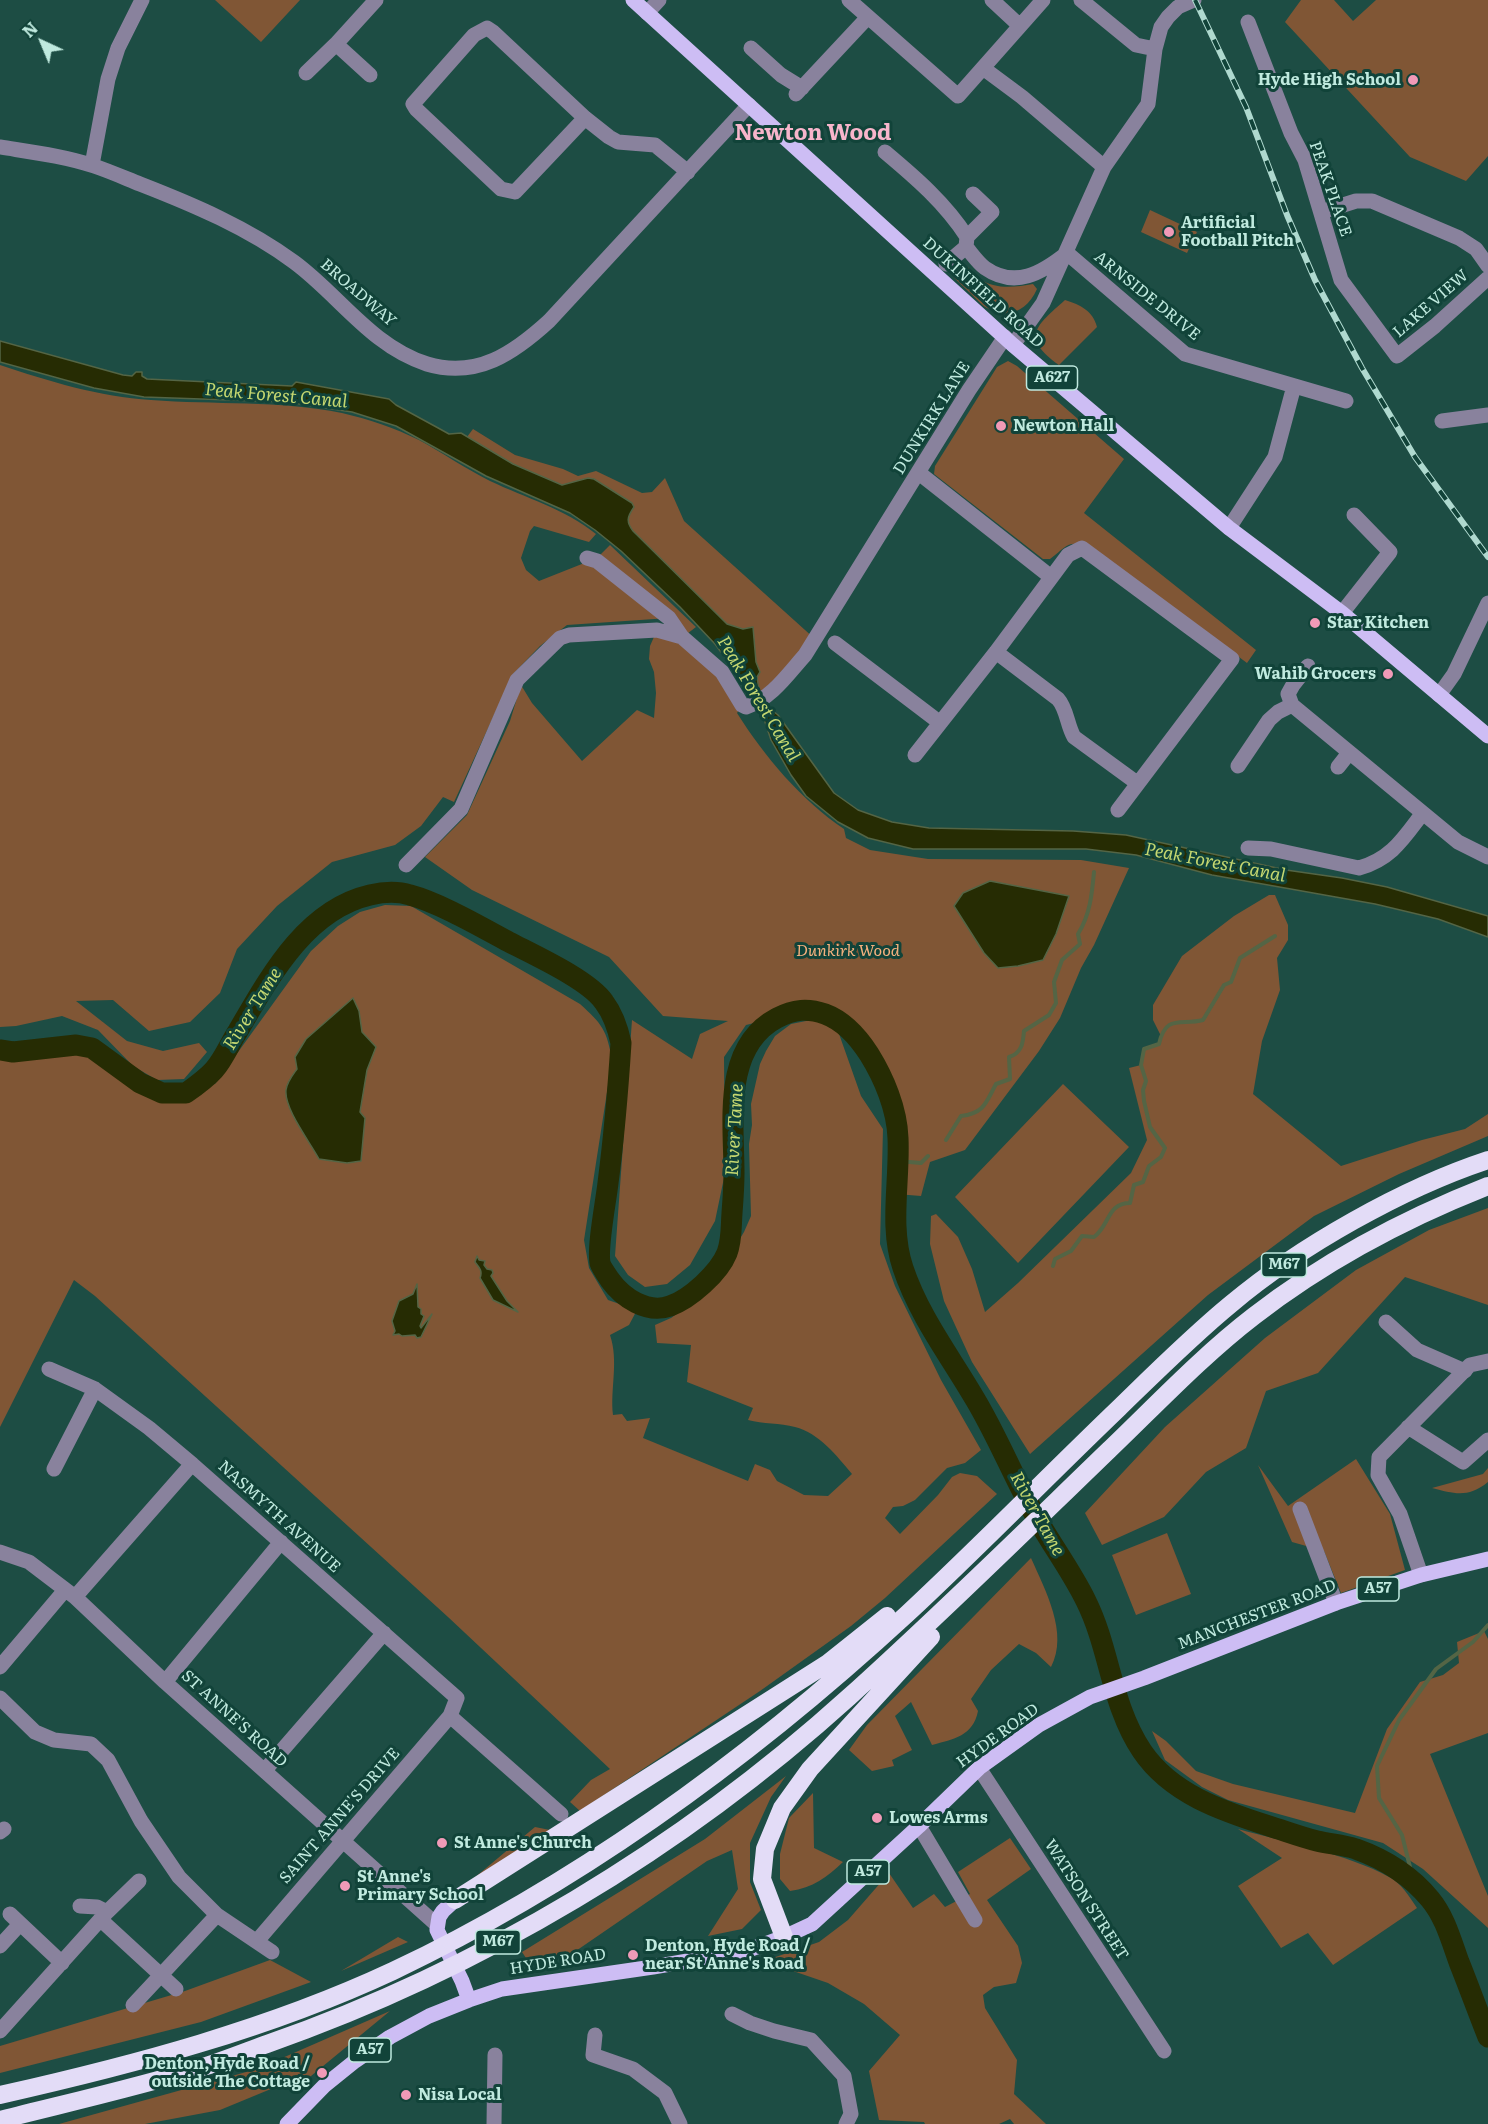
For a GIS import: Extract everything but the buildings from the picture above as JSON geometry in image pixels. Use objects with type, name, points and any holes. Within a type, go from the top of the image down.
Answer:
[{"type":"highway","name":"M67","points":[[0,2095],[200,2044],[291,2012],[391,1971],[502,1914],[593,1860],[675,1805],[759,1741],[833,1680],[904,1609],[1184,1345],[1233,1302],[1326,1238],[1394,1200],[1460,1169],[1488,1160]]},
{"type":"highway","name":"M67","points":[[784,1937],[762,1879],[765,1849],[782,1808],[810,1768],[927,1633],[1134,1426],[1203,1360],[1245,1324],[1318,1271],[1380,1235],[1433,1208],[1488,1186]]},
{"type":"highway","name":"M67","points":[[455,1900],[828,1663],[904,1609]]},
{"type":"highway","name":"M67","points":[[0,2120],[203,2067],[315,2028],[412,1986],[520,1931],[606,1881],[707,1813],[774,1761],[927,1633]]},
{"type":"main road","name":"DUKINFIELD ROAD","points":[[633,0],[1009,341],[1229,528],[1342,613],[1488,736]]},
{"type":"main road","name":"MANCHESTER ROAD","points":[[1144,1678],[1336,1604],[1421,1575],[1488,1559]]},
{"type":"main road","name":"HYDE ROAD","points":[[287,2124],[324,2086],[390,2037],[429,2016],[469,2000],[502,1989],[746,1951],[812,1924],[979,1768],[1039,1725],[1090,1697],[1144,1678]]},
{"type":"main road","points":[[438,1930],[443,1911],[455,1900]]},
{"type":"main road","name":"ST ANNE'S ROAD","points":[[438,1930],[469,2000]]},
{"type":"street","points":[[92,165],[108,79],[118,48],[142,0]]},
{"type":"street","points":[[306,73],[376,0]]},
{"type":"street","points":[[647,13],[659,0]]},
{"type":"street","points":[[849,0],[958,96],[1044,0]]},
{"type":"street","points":[[992,0],[1020,26]]},
{"type":"street","points":[[1081,0],[1136,45],[1155,49]]},
{"type":"street","name":"DUNKIRK LANE","points":[[682,637],[722,672],[742,705],[746,707],[770,694],[805,655],[969,390],[1044,303],[1104,167],[1148,104],[1155,49],[1161,27],[1178,7],[1194,0]]},
{"type":"street","points":[[751,48],[799,91],[868,17]]},
{"type":"street","name":"PEAK PLACE","points":[[1248,22],[1291,133],[1305,160],[1341,280],[1397,356]]},
{"type":"street","points":[[585,118],[515,192],[508,192],[501,189],[413,104],[474,35],[486,28],[585,118],[618,142],[655,145],[688,172]]},
{"type":"street","points":[[336,44],[370,75]]},
{"type":"street","points":[[983,68],[1022,97],[1104,167]]},
{"type":"street","name":"BROADWAY","points":[[0,147],[92,165],[190,204],[271,246],[296,263],[361,324],[407,355],[427,364],[468,369],[512,350],[549,321],[749,105]]},
{"type":"street","points":[[885,153],[941,202],[956,219],[966,242],[984,267],[1012,278],[1023,278],[1047,268],[1067,253]]},
{"type":"street","points":[[946,264],[992,212],[973,194]]},
{"type":"street","points":[[1321,212],[1356,201],[1372,201],[1459,238],[1476,249],[1488,266]]},
{"type":"street","name":"ARNSIDE DRIVE","points":[[1067,253],[1185,354],[1346,401]]},
{"type":"street","name":"LAKE VIEW","points":[[1397,356],[1435,326],[1488,278]]},
{"type":"street","points":[[1229,528],[1275,457],[1294,386]]},
{"type":"street","points":[[1442,421],[1488,415]]},
{"type":"street","points":[[919,473],[1051,577]]},
{"type":"street","points":[[1342,613],[1390,552],[1354,515]]},
{"type":"street","points":[[915,755],[1068,555],[1082,548],[1232,659],[1118,810]]},
{"type":"street","points":[[587,558],[597,561],[669,618],[682,637]]},
{"type":"street","points":[[1439,695],[1454,674],[1488,603]]},
{"type":"street","points":[[406,865],[461,808],[518,680],[560,638],[569,635],[657,630],[682,637]]},
{"type":"street","points":[[835,643],[939,722]]},
{"type":"street","points":[[996,652],[1063,704],[1074,737],[1137,783]]},
{"type":"street","points":[[1308,666],[1288,694],[1292,705],[1458,842],[1488,857]]},
{"type":"street","points":[[1238,766],[1269,720],[1278,711],[1292,705]]},
{"type":"street","points":[[1338,767],[1349,753]]},
{"type":"street","points":[[1248,848],[1272,842],[1359,868],[1373,864],[1392,852],[1422,814]]},
{"type":"street","points":[[1386,1322],[1418,1350],[1465,1371]]},
{"type":"street","points":[[1421,1575],[1400,1514],[1378,1475],[1379,1457],[1470,1365],[1488,1361]]},
{"type":"street","name":"NASMYTH AVENUE","points":[[49,1369],[95,1389],[149,1428],[192,1464],[458,1698],[450,1716]]},
{"type":"street","points":[[54,1469],[95,1389]]},
{"type":"street","points":[[1408,1426],[1463,1462],[1488,1440]]},
{"type":"street","points":[[0,1667],[192,1464]]},
{"type":"street","points":[[1300,1509],[1336,1604]]},
{"type":"street","points":[[165,1682],[280,1542]]},
{"type":"street","name":"ST ANNE'S ROAD","points":[[0,1552],[29,1562],[70,1593],[438,1930]]},
{"type":"street","points":[[265,1770],[384,1633]]},
{"type":"street","points":[[0,1698],[35,1732],[54,1740],[91,1744],[108,1760],[141,1821],[179,1877],[217,1915],[272,1952]]},
{"type":"street","points":[[450,1716],[561,1814]]},
{"type":"street","name":"SAINT ANNE'S DRIVE","points":[[257,1941],[450,1716]]},
{"type":"street","name":"WATSON STREET","points":[[979,1768],[1164,2051]]},
{"type":"street","points":[[919,1826],[975,1920]]},
{"type":"street","points":[[0,2031],[104,1916],[139,1881]]},
{"type":"street","points":[[80,1906],[97,1907],[160,1975],[176,1989]]},
{"type":"street","points":[[133,2005],[217,1915]]},
{"type":"street","points":[[0,1946],[15,1919],[65,1959]]},
{"type":"street","points":[[732,2014],[774,2031],[812,2040],[844,2076],[851,2114],[846,2124]]},
{"type":"street","points":[[595,2035],[592,2055],[633,2069],[665,2093],[680,2124]]},
{"type":"street","points":[[494,2124],[495,2055]]},
{"type":"green space","points":[[215,0],[300,0],[261,42]]},
{"type":"green space","name":"Hyde High School","points":[[1301,0],[1334,0],[1353,21],[1376,0],[1488,0],[1488,156],[1466,181],[1410,157],[1285,22]]},
{"type":"green space","name":"Artificial Football Pitch","points":[[1150,210],[1197,232],[1187,253],[1141,232]]},
{"type":"green space","points":[[957,261],[967,266],[980,279],[992,285],[1013,287],[1033,284],[1037,289],[1028,303],[1017,311],[1002,313],[995,311],[982,305],[949,272],[947,268]]},
{"type":"green space","points":[[1065,300],[1086,309],[1093,317],[1097,327],[1059,365],[1039,347],[1036,332],[1046,317]]},
{"type":"green space","points":[[1008,361],[1017,366],[1124,459],[1084,513],[1256,650],[1247,663],[1092,547],[1072,544],[1050,559],[1043,559],[934,474],[935,466],[997,367]]},
{"type":"green space","name":"Dunkirk Wood","points":[[0,365],[55,382],[113,396],[151,400],[270,404],[318,409],[362,418],[410,436],[490,481],[571,518],[596,534],[589,542],[534,526],[530,531],[521,558],[526,570],[539,581],[597,558],[610,545],[696,627],[683,637],[742,705],[737,713],[748,729],[785,777],[813,805],[844,829],[846,838],[870,850],[928,859],[1081,860],[1129,868],[1081,968],[1060,1018],[1039,1051],[965,1150],[930,1162],[921,1196],[896,1194],[898,1132],[893,1107],[879,1071],[867,1050],[839,1019],[816,1011],[807,1010],[746,1025],[724,1057],[725,1173],[715,1221],[690,1265],[667,1284],[645,1287],[628,1275],[615,1256],[632,1020],[692,1059],[700,1034],[728,1021],[663,1016],[609,957],[472,890],[425,857],[467,815],[510,721],[521,685],[532,703],[582,761],[637,710],[654,718],[656,693],[654,672],[649,659],[650,646],[657,630],[681,637],[669,618],[567,625],[540,646],[513,674],[454,802],[443,797],[421,826],[395,845],[332,862],[277,906],[237,949],[220,993],[190,1022],[149,1031],[113,1000],[76,1001],[127,1041],[163,1051],[199,1043],[207,1052],[184,1079],[157,1080],[133,1066],[98,1030],[62,1016],[16,1026],[0,1027]]},
{"type":"green space","points":[[473,429],[515,455],[563,469],[578,476],[596,471],[642,493],[652,492],[665,478],[684,521],[815,639],[759,700],[752,687],[610,524],[458,449]]},
{"type":"green space","points":[[1269,895],[1275,895],[1288,925],[1288,940],[1277,958],[1280,990],[1262,1041],[1253,1094],[1341,1166],[1465,1129],[1488,1114],[1488,1136],[1399,1174],[1314,1216],[1208,1295],[1030,1454],[972,1362],[944,1301],[930,1244],[931,1216],[936,1214],[958,1237],[972,1269],[985,1312],[1131,1173],[1147,1140],[1129,1068],[1141,1065],[1144,1049],[1159,1044],[1161,1036],[1153,1020],[1153,1005],[1182,956],[1234,916]]},
{"type":"green space","points":[[385,905],[411,906],[580,1004],[594,1017],[605,1034],[612,1060],[584,1240],[589,1268],[608,1300],[637,1310],[629,1325],[610,1335],[614,1355],[613,1415],[622,1414],[627,1421],[650,1418],[643,1438],[748,1481],[755,1464],[770,1470],[777,1481],[804,1495],[828,1496],[852,1474],[827,1446],[812,1434],[789,1426],[748,1420],[753,1408],[687,1382],[691,1345],[657,1343],[655,1325],[685,1308],[715,1280],[751,1216],[749,1144],[752,1125],[751,1104],[760,1064],[775,1036],[791,1024],[806,1021],[821,1021],[838,1031],[861,1096],[883,1129],[880,1244],[895,1286],[941,1380],[981,1450],[965,1463],[947,1468],[915,1500],[903,1506],[893,1507],[885,1518],[900,1534],[952,1477],[960,1473],[977,1476],[997,1494],[885,1598],[851,1626],[760,1691],[580,1811],[570,1802],[591,1780],[610,1769],[448,1617],[95,1296],[74,1280],[0,1427],[0,1050],[13,1052],[76,1045],[92,1048],[140,1083],[162,1093],[186,1093],[196,1085],[215,1084],[311,951],[338,926],[360,912]]},
{"type":"green space","points":[[1063,1084],[1129,1147],[1018,1263],[955,1197]]},
{"type":"green space","points":[[1488,1208],[1488,1305],[1405,1277],[1318,1373],[1266,1391],[1246,1448],[1206,1472],[1164,1517],[1102,1545],[1085,1513],[1165,1427],[1265,1338],[1356,1270],[1429,1230]]},
{"type":"green space","points":[[1356,1459],[1390,1514],[1405,1570],[1341,1593],[1324,1551],[1292,1542],[1258,1465],[1288,1506]]},
{"type":"green space","points":[[1488,1468],[1488,1482],[1474,1491],[1455,1493],[1432,1488],[1483,1474]]},
{"type":"green space","points":[[1167,1533],[1191,1594],[1136,1615],[1112,1555]]},
{"type":"green space","points":[[1031,1558],[1048,1598],[1056,1626],[1056,1654],[1051,1667],[1036,1653],[1019,1644],[991,1670],[971,1699],[978,1711],[972,1726],[961,1735],[932,1745],[911,1702],[895,1716],[912,1750],[892,1760],[894,1766],[872,1771],[849,1750],[867,1725]]},
{"type":"green space","points":[[1484,1631],[1488,1639],[1488,1733],[1430,1754],[1488,1896],[1488,1928],[1423,1869],[1383,1843],[1228,1800],[1202,1787],[1165,1760],[1152,1731],[1166,1741],[1196,1771],[1233,1784],[1355,1813],[1387,1729],[1420,1682],[1443,1675],[1459,1663],[1457,1642]]},
{"type":"green space","points":[[786,1776],[771,1797],[750,1843],[750,1882],[761,1910],[742,1929],[708,1936],[738,1889],[732,1850],[707,1861],[570,1955],[526,1958],[522,1952],[705,1839]]},
{"type":"green space","points":[[813,1793],[814,1848],[843,1862],[819,1881],[790,1891],[780,1879],[780,1854],[789,1818]]},
{"type":"green space","points":[[535,1827],[550,1830],[473,1879]]},
{"type":"green space","points":[[1238,1829],[1315,1849],[1373,1869],[1397,1883],[1417,1908],[1333,1965],[1308,1933],[1281,1948],[1238,1886],[1282,1858]]},
{"type":"green space","points":[[1010,1838],[1031,1869],[987,1900],[1018,1946],[1022,1963],[1016,1983],[994,1987],[983,1995],[985,2008],[1017,2060],[1014,2094],[1046,2124],[1014,2124],[1010,2119],[999,2124],[925,2124],[924,2122],[879,2120],[869,2071],[900,2035],[864,2004],[828,1983],[764,1961],[819,1942],[848,1920],[889,1873],[913,1908],[934,1894],[945,1907],[970,1894],[958,1872]]},
{"type":"green space","points":[[398,1937],[408,1942],[341,1971]]},
{"type":"green space","points":[[270,1960],[311,1982],[201,2022],[0,2073],[0,2046],[185,1991]]},
{"type":"green space","points":[[390,2011],[311,2076],[298,2091],[293,2086],[283,2084],[220,2110],[145,2124],[59,2124],[257,2069]]},
{"type":"water","name":"Peak Forest Canal","points":[[0,341],[123,375],[132,376],[136,372],[142,372],[142,376],[147,379],[292,386],[296,382],[389,399],[449,434],[461,433],[513,464],[562,485],[588,478],[594,479],[632,503],[634,507],[628,519],[633,531],[727,624],[743,629],[753,627],[756,662],[760,672],[757,677],[759,690],[769,708],[778,715],[834,793],[858,810],[892,822],[929,828],[1073,831],[1126,835],[1286,870],[1387,887],[1488,916],[1488,937],[1438,919],[1375,904],[1212,875],[1136,855],[1086,849],[913,849],[868,838],[838,822],[806,796],[771,740],[761,710],[752,694],[715,644],[621,551],[570,513],[486,476],[396,426],[352,412],[287,402],[144,397],[94,388],[0,362]]},
{"type":"water","points":[[990,881],[1069,896],[1056,934],[1043,960],[998,968],[984,953],[954,906],[963,893]]},
{"type":"water","points":[[353,998],[359,1011],[362,1032],[376,1047],[367,1070],[360,1112],[365,1118],[361,1161],[347,1163],[319,1159],[293,1116],[286,1098],[286,1090],[297,1069],[295,1057],[306,1039]]},
{"type":"water","points":[[477,1256],[479,1260],[485,1261],[484,1265],[487,1269],[492,1270],[491,1276],[507,1301],[518,1312],[493,1300],[480,1278],[481,1271],[475,1262]]},
{"type":"water","points":[[417,1284],[418,1307],[424,1316],[421,1328],[432,1314],[421,1337],[393,1335],[395,1331],[392,1321],[399,1301],[413,1294]]},
{"type":"waterway","points":[[946,1140],[961,1116],[969,1115],[984,1106],[996,1084],[1010,1079],[1009,1057],[1019,1050],[1024,1031],[1049,1015],[1056,1003],[1054,982],[1062,960],[1080,944],[1078,934],[1088,912],[1094,872]]},
{"type":"waterway","name":"River Tame","points":[[0,1050],[13,1052],[76,1045],[92,1048],[140,1083],[162,1093],[186,1093],[218,1066],[276,969],[291,949],[326,915],[347,903],[375,894],[400,893],[422,899],[460,916],[560,969],[586,985],[607,1007],[615,1022],[621,1043],[600,1263],[615,1287],[622,1293],[636,1303],[661,1308],[678,1303],[695,1291],[718,1269],[727,1253],[731,1238],[734,1188],[735,1087],[739,1066],[747,1047],[759,1031],[777,1018],[789,1013],[801,1010],[813,1011],[838,1021],[855,1036],[869,1054],[885,1083],[892,1105],[898,1138],[896,1220],[899,1252],[917,1303],[983,1412],[1023,1493],[1086,1601],[1101,1638],[1124,1715],[1142,1751],[1167,1779],[1199,1799],[1233,1814],[1299,1836],[1356,1849],[1387,1863],[1406,1876],[1430,1899],[1444,1921],[1488,2037]]},
{"type":"waterway","points":[[1053,1266],[1055,1259],[1071,1251],[1082,1236],[1094,1237],[1117,1207],[1130,1203],[1134,1185],[1143,1182],[1149,1166],[1161,1157],[1165,1148],[1150,1127],[1144,1101],[1143,1090],[1146,1081],[1141,1065],[1144,1049],[1159,1044],[1162,1034],[1170,1024],[1203,1020],[1224,985],[1231,982],[1240,958],[1275,936]]},
{"type":"waterway","points":[[898,1161],[921,1163],[928,1156]]},
{"type":"waterway","points":[[1414,1883],[1402,1835],[1379,1798],[1377,1766],[1399,1720],[1436,1669],[1473,1642],[1488,1625]]},
{"type":"railway","points":[[1195,0],[1246,107],[1287,215],[1315,280],[1362,368],[1415,457],[1488,557]]},
{"type":"place","name":"Hyde High School","points":[[1413,80]]},
{"type":"place","name":"Artificial Football Pitch","points":[[1169,232]]},
{"type":"place","name":"Newton Hall","points":[[1001,426]]},
{"type":"place","name":"Star Kitchen","points":[[1315,623]]},
{"type":"place","name":"Wahib Grocers","points":[[1388,674]]},
{"type":"place","name":"Lowes Arms","points":[[877,1818]]},
{"type":"place","name":"St Anne's Church","points":[[442,1843]]},
{"type":"place","name":"St Anne's Primary School","points":[[345,1886]]},
{"type":"place","name":"Denton, Hyde Road / near St Anne's Road","points":[[633,1955]]},
{"type":"place","name":"Denton, Hyde Road / outside The Cottage","points":[[322,2073]]},
{"type":"place","name":"Nisa Local","points":[[406,2095]]},
{"type":"district","name":"Newton Wood","points":[[813,134]]}]
